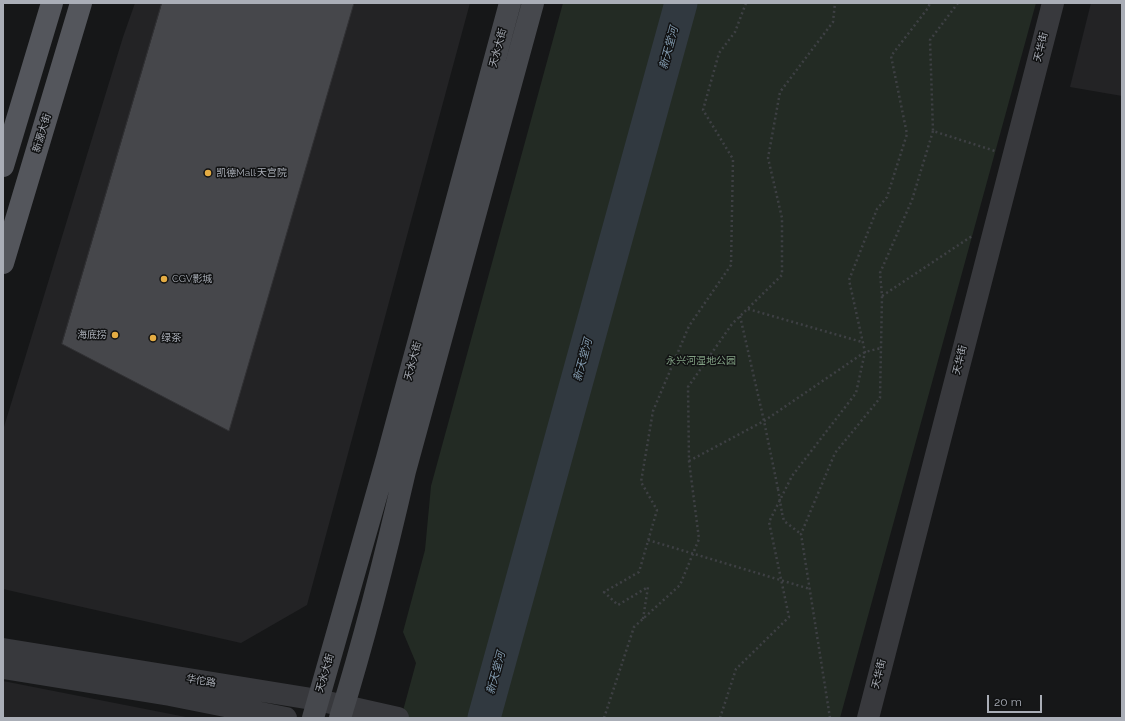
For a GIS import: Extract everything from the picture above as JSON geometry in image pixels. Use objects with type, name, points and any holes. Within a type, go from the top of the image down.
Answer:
[{"type":"main road","points":[[3,166],[52,3]]},
{"type":"main road","name":"新源大街","points":[[3,263],[81,3]]},
{"type":"main road","name":"天水大街","points":[[315,709],[387,458],[510,3]]},
{"type":"main road","points":[[342,712],[391,534],[407,464],[532,3]]},
{"type":"street","name":"天华街","points":[[868,718],[1053,3]]},
{"type":"street","name":"华佗路","points":[[3,649],[315,709],[398,718]]},
{"type":"street","name":"华佗路","points":[[3,668],[170,694],[286,718]]},
{"type":"path","points":[[643,619],[648,587],[618,605],[604,592],[638,572],[656,510],[641,482],[652,411],[689,326],[732,265],[733,159],[703,110],[719,53],[735,32],[746,3]]},
{"type":"path","points":[[604,718],[634,627],[680,585],[699,539],[689,461],[688,387],[732,324],[782,275],[782,218],[768,158],[780,92],[833,22],[835,3]]},
{"type":"path","points":[[720,718],[736,669],[789,617],[769,522],[792,476],[856,392],[864,352],[849,280],[877,209],[887,197],[907,134],[891,56],[928,8],[930,3]]},
{"type":"path","points":[[830,718],[801,534],[835,453],[880,398],[882,296],[880,273],[912,200],[933,131],[930,40],[958,3]]},
{"type":"path","points":[[933,131],[995,151]]},
{"type":"path","points":[[882,296],[972,236]]},
{"type":"path","points":[[748,309],[862,342]]},
{"type":"path","points":[[740,316],[764,421],[784,521],[801,534]]},
{"type":"path","points":[[689,461],[764,421],[864,352],[881,348]]},
{"type":"path","points":[[648,540],[810,589]]},
{"type":"shaded area","points":[[135,3],[470,3],[307,605],[241,643],[3,589],[3,430],[123,37]]},
{"type":"shaded area","points":[[1091,3],[1122,3],[1122,96],[1070,87]]},
{"type":"shaded area","points":[[3,681],[191,718],[3,718]]},
{"type":"green space","name":"永兴河湿地公园","points":[[563,3],[1036,3],[840,718],[401,718],[416,663],[403,632],[425,550],[431,486]]},
{"type":"building","name":"凯德Mall·天宫院","points":[[162,3],[354,3],[229,431],[62,344]]},
{"type":"waterway","name":"新天堂河","points":[[484,718],[681,3]]},
{"type":"place","name":"凯德Mall·天宫院","points":[[208,173]]},
{"type":"place","name":"CGV影城","points":[[164,279]]},
{"type":"place","name":"海底捞","points":[[115,335]]},
{"type":"place","name":"绿茶","points":[[153,338]]}]
